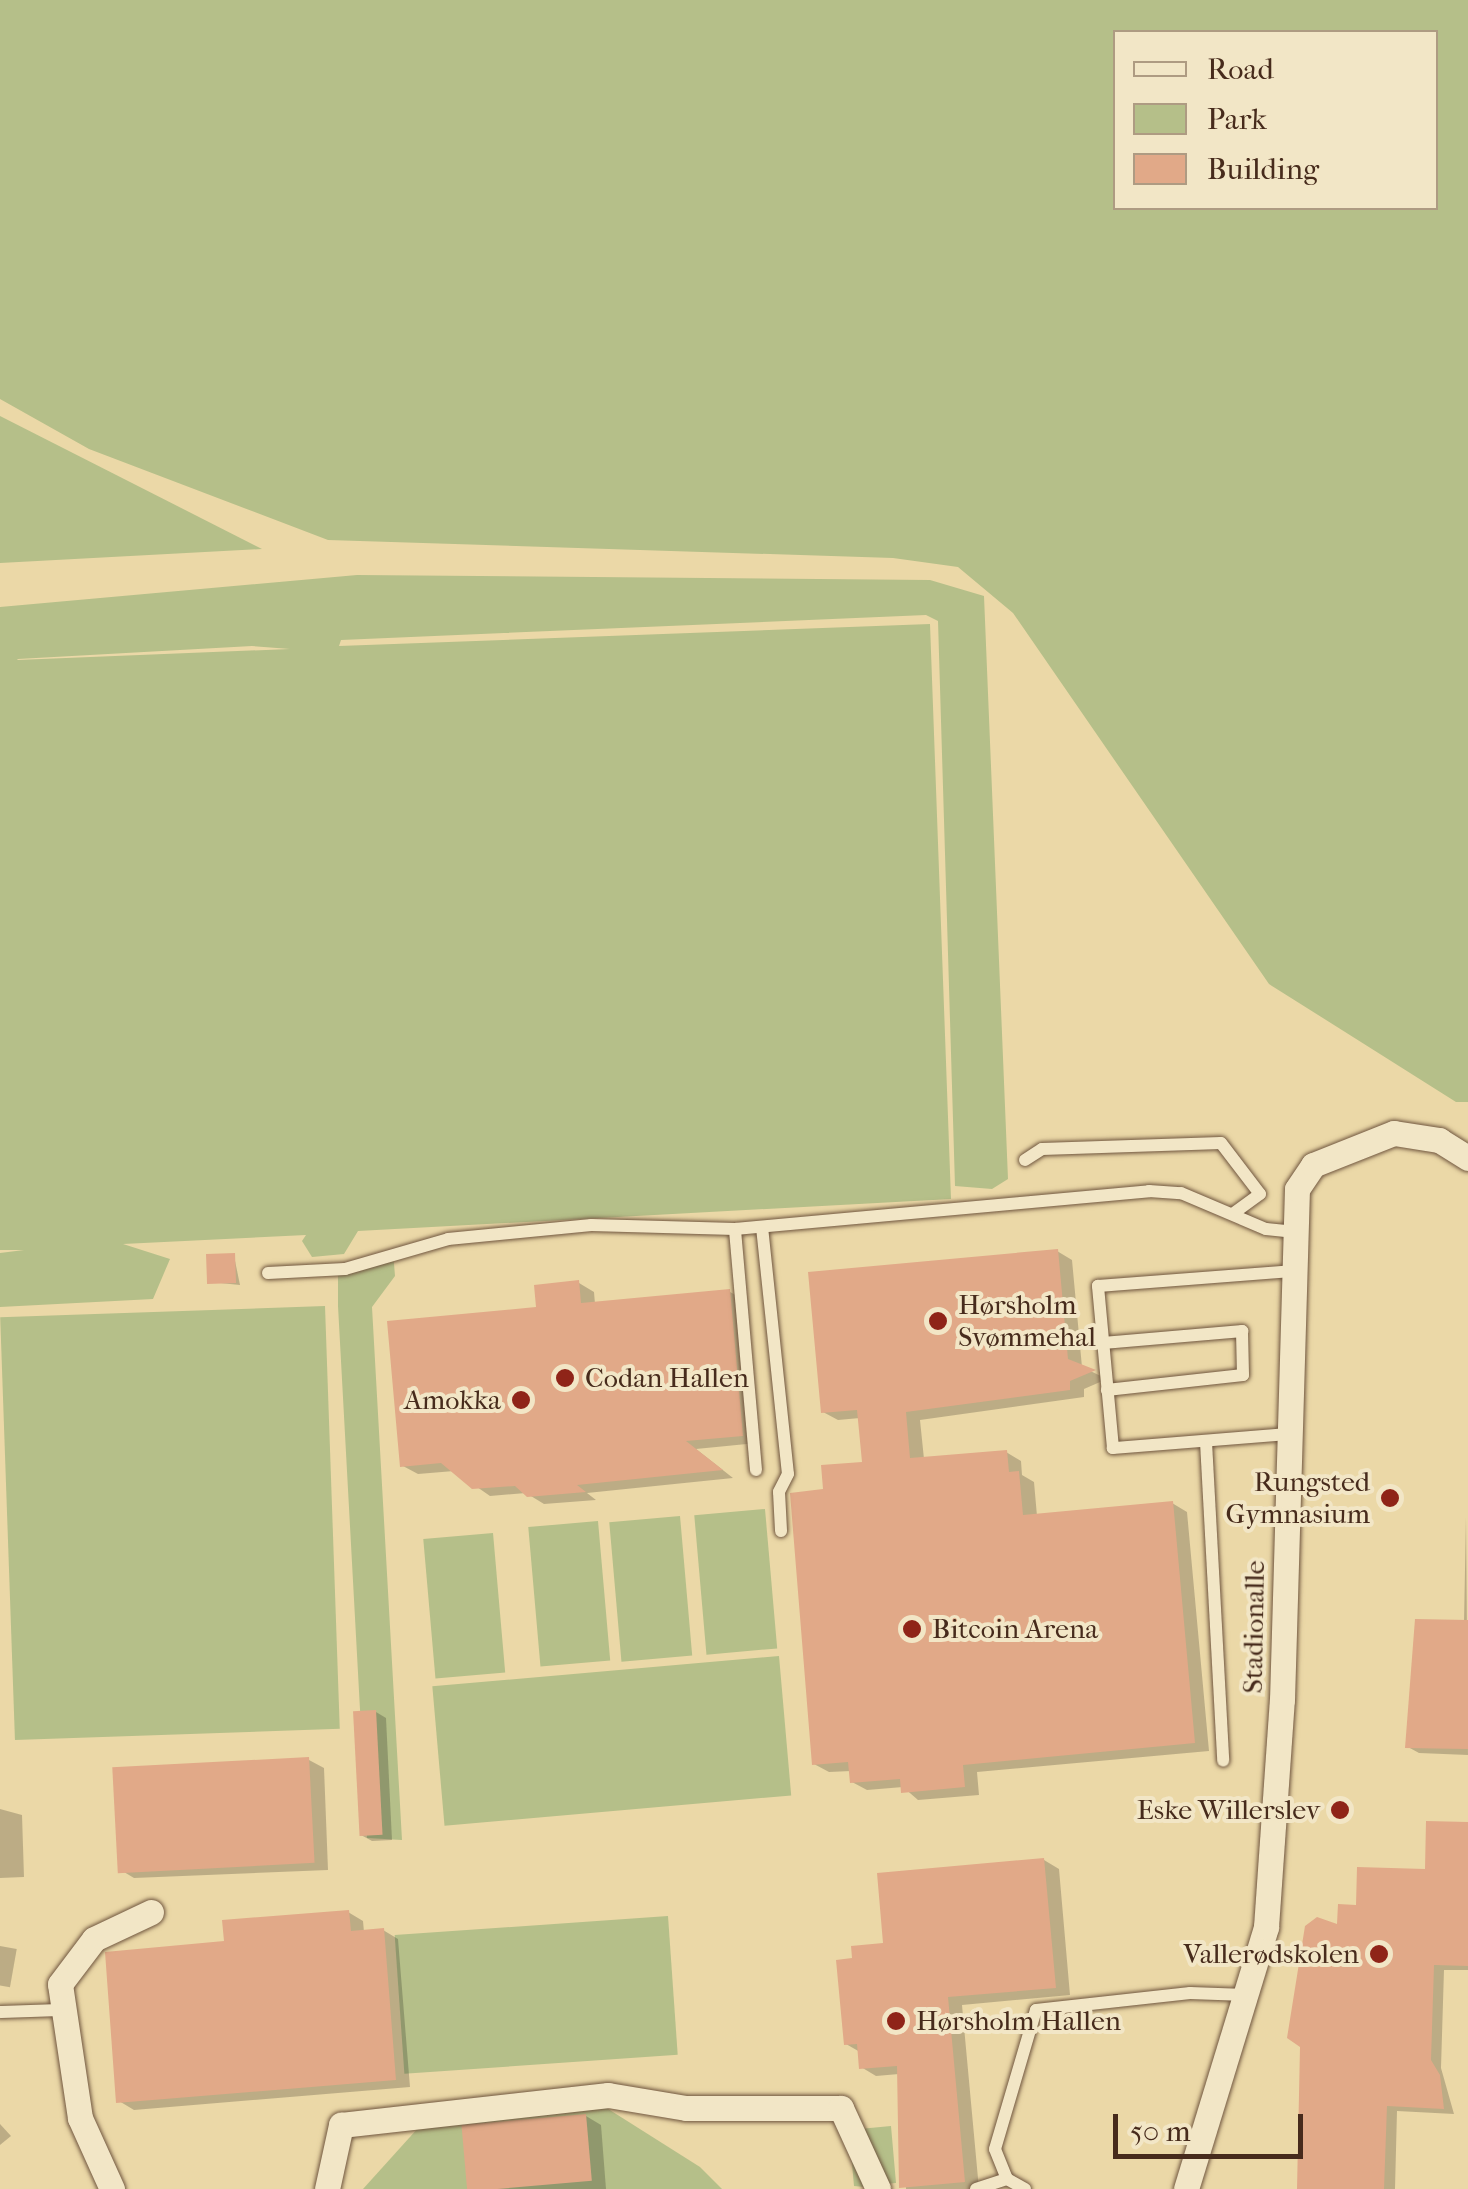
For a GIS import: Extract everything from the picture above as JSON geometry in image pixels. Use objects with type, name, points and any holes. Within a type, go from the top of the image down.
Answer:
[{"type":"street","name":"Stadionalle","points":[[1186,2189],[1249,1995],[1274,1854],[1292,1232],[1297,1188],[1313,1165],[1353,1144],[1394,1134],[1439,1140],[1468,1158]]},
{"type":"street","points":[[112,2189],[80,2118],[60,1984],[94,1939],[151,1912]]},
{"type":"street","points":[[327,2189],[341,2124],[608,2094],[706,2109],[840,2108],[878,2189]]},
{"type":"lane","points":[[1025,1160],[1042,1149],[1221,1143],[1260,1194],[1232,1214]]},
{"type":"lane","points":[[268,1273],[345,1270],[448,1239],[591,1225],[735,1229],[1149,1191],[1181,1193],[1266,1230],[1292,1232]]},
{"type":"lane","points":[[762,1226],[788,1474],[780,1492],[781,1532]]},
{"type":"lane","points":[[735,1229],[756,1470]]},
{"type":"lane","points":[[1288,1434],[1113,1448],[1098,1286],[1291,1271]]},
{"type":"lane","points":[[1104,1343],[1242,1330],[1243,1375],[1106,1390]]},
{"type":"lane","points":[[1206,1442],[1223,1762]]},
{"type":"lane","points":[[1025,2189],[1007,2179],[995,2149],[1036,2010],[1190,1993],[1249,1995]]},
{"type":"lane","points":[[0,2012],[62,2010]]},
{"type":"lane","points":[[976,2189],[1007,2179]]},
{"type":"green space","points":[[0,0],[1468,0],[1468,1102],[1456,1102],[1269,984],[1013,613],[958,567],[893,558],[328,540],[89,449],[0,399]]},
{"type":"green space","points":[[0,416],[262,549],[0,563]]},
{"type":"green space","points":[[357,575],[930,580],[984,596],[1008,1179],[992,1189],[955,1186],[938,621],[926,615],[341,640],[339,646],[930,624],[951,1199],[358,1231],[344,1254],[312,1257],[302,1241],[306,1235],[123,1244],[170,1259],[153,1299],[0,1307],[0,1253],[24,1250],[0,1250],[0,607]],"holes":[[[252,646],[290,649],[17,660]]]},
{"type":"green space","points":[[393,1251],[395,1276],[372,1307],[402,1840],[367,1838],[338,1306],[338,1272]]},
{"type":"green space","points":[[325,1306],[340,1729],[15,1740],[0,1317]]},
{"type":"green space","points":[[765,1509],[777,1648],[706,1655],[694,1515]]},
{"type":"green space","points":[[680,1516],[692,1655],[621,1662],[609,1522]]},
{"type":"green space","points":[[598,1521],[610,1660],[540,1667],[528,1527]]},
{"type":"green space","points":[[493,1533],[505,1672],[435,1679],[423,1539]]},
{"type":"green space","points":[[779,1656],[791,1795],[445,1826],[432,1686]]},
{"type":"green space","points":[[668,1916],[678,2055],[404,2074],[395,1935]]},
{"type":"green space","points":[[594,2100],[700,2167],[722,2189],[363,2189],[428,2117]]},
{"type":"green space","points":[[891,2126],[896,2183],[874,2185],[886,2189],[854,2186],[849,2130]]},
{"type":"building","points":[[1058,1249],[1068,1359],[1096,1370],[1070,1381],[1070,1390],[906,1412],[910,1458],[1007,1450],[1009,1472],[1019,1471],[1023,1515],[1173,1501],[1195,1743],[963,1765],[965,1787],[901,1793],[900,1779],[850,1783],[848,1762],[812,1765],[790,1493],[823,1489],[821,1465],[862,1462],[857,1410],[821,1413],[808,1272]]},
{"type":"building","points":[[235,1253],[236,1283],[207,1284],[206,1254]]},
{"type":"building","name":"Codan Hallen","points":[[579,1280],[581,1303],[730,1289],[743,1436],[686,1441],[723,1470],[577,1485],[586,1492],[527,1497],[515,1486],[472,1489],[441,1463],[400,1467],[387,1321],[536,1307],[534,1285]]},
{"type":"building","points":[[1415,1619],[1468,1620],[1468,1749],[1405,1748]]},
{"type":"building","points":[[376,1710],[383,1835],[360,1836],[353,1711]]},
{"type":"building","points":[[309,1757],[315,1863],[118,1873],[112,1767]]},
{"type":"building","points":[[1426,1821],[1468,1822],[1468,1966],[1434,1965],[1431,2060],[1440,2075],[1444,2109],[1387,2106],[1384,2189],[1297,2189],[1300,2047],[1287,2038],[1305,1926],[1317,1917],[1337,1924],[1338,1904],[1356,1905],[1357,1867],[1425,1869]]},
{"type":"building","name":"Hørsholm Hallen","points":[[1044,1858],[1056,1988],[948,1997],[965,2182],[899,2188],[897,2066],[859,2069],[857,2044],[844,2045],[836,1960],[852,1958],[851,1946],[883,1943],[877,1873]]},
{"type":"building","points":[[349,1910],[351,1931],[384,1928],[396,2080],[116,2103],[105,1952],[224,1941],[222,1920]]},
{"type":"building","points":[[586,2114],[592,2181],[467,2189],[461,2125]]},
{"type":"place","name":"Hørsholm Svømmehal","points":[[938,1321]]},
{"type":"place","name":"Codan Hallen","points":[[565,1378]]},
{"type":"place","name":"Amokka","points":[[521,1400]]},
{"type":"place","name":"Rungsted Gymnasium","points":[[1390,1498]]},
{"type":"place","name":"Bitcoin Arena","points":[[912,1629]]},
{"type":"place","name":"Eske Willerslev","points":[[1340,1810]]},
{"type":"place","name":"Vallerødskolen","points":[[1379,1954]]},
{"type":"place","name":"Hørsholm Hallen","points":[[896,2021]]}]
